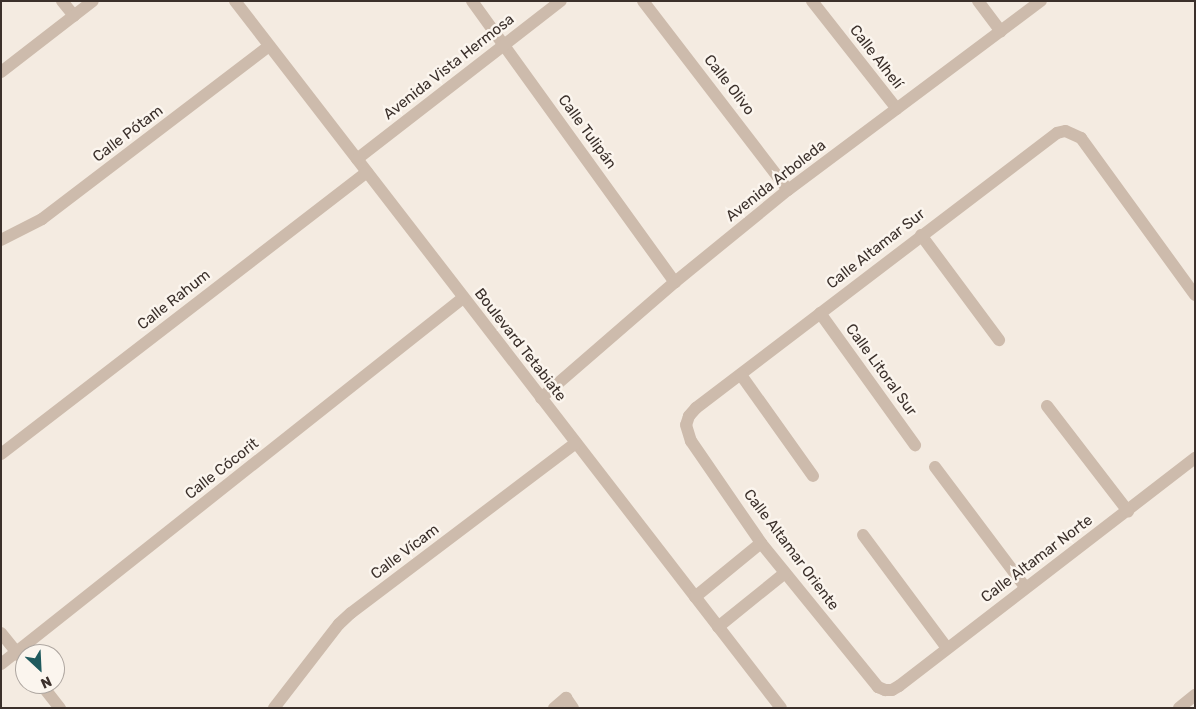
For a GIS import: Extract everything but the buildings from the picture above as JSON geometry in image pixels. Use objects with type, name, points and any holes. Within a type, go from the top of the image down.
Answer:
[{"type":"street","points":[[62,1],[74,16]]},
{"type":"street","points":[[1,72],[92,1]]},
{"type":"street","name":"Boulevard Tetabiate","points":[[235,1],[781,708]]},
{"type":"street","name":"Calle Tulipán","points":[[472,1],[675,282]]},
{"type":"street","name":"Avenida Vista Hermosa","points":[[357,159],[561,1]]},
{"type":"street","name":"Calle Olivo","points":[[643,1],[788,190]]},
{"type":"street","name":"Calle Alhelí","points":[[812,1],[896,109]]},
{"type":"street","points":[[978,1],[1001,31]]},
{"type":"street","name":"Avenida Arboleda","points":[[541,398],[675,282],[788,190],[1041,1]]},
{"type":"street","name":"Calle Pótam","points":[[1,240],[42,219],[270,46]]},
{"type":"street","name":"Calle Altamar Sur","points":[[696,408],[1049,137],[1065,131],[1081,138],[1195,295]]},
{"type":"street","name":"Calle Rahum","points":[[1,454],[367,172]]},
{"type":"street","points":[[920,235],[999,340]]},
{"type":"street","name":"Calle Cócorit","points":[[26,644],[464,298]]},
{"type":"street","name":"Calle Litoral Sur","points":[[820,313],[916,445]]},
{"type":"street","points":[[741,374],[813,476]]},
{"type":"street","points":[[1047,406],[1128,511]]},
{"type":"street","name":"Calle Altamar Oriente","points":[[696,408],[689,416],[687,433],[761,543],[878,687],[892,690],[899,686]]},
{"type":"street","name":"Calle Vícam","points":[[274,708],[339,624],[351,613],[576,443]]},
{"type":"street","name":"Calle Altamar Norte","points":[[899,686],[1195,458]]},
{"type":"street","points":[[935,467],[1026,588]]},
{"type":"street","points":[[863,535],[947,648]]},
{"type":"street","points":[[695,596],[761,543]]},
{"type":"street","points":[[718,627],[785,573]]},
{"type":"street","points":[[1,633],[15,651]]},
{"type":"street","name":"Calle Cócorit","points":[[1,664],[15,653]]},
{"type":"street","points":[[49,694],[60,708]]},
{"type":"street","points":[[1179,708],[1195,695]]},
{"type":"street","points":[[554,708],[566,698],[573,708]]}]
